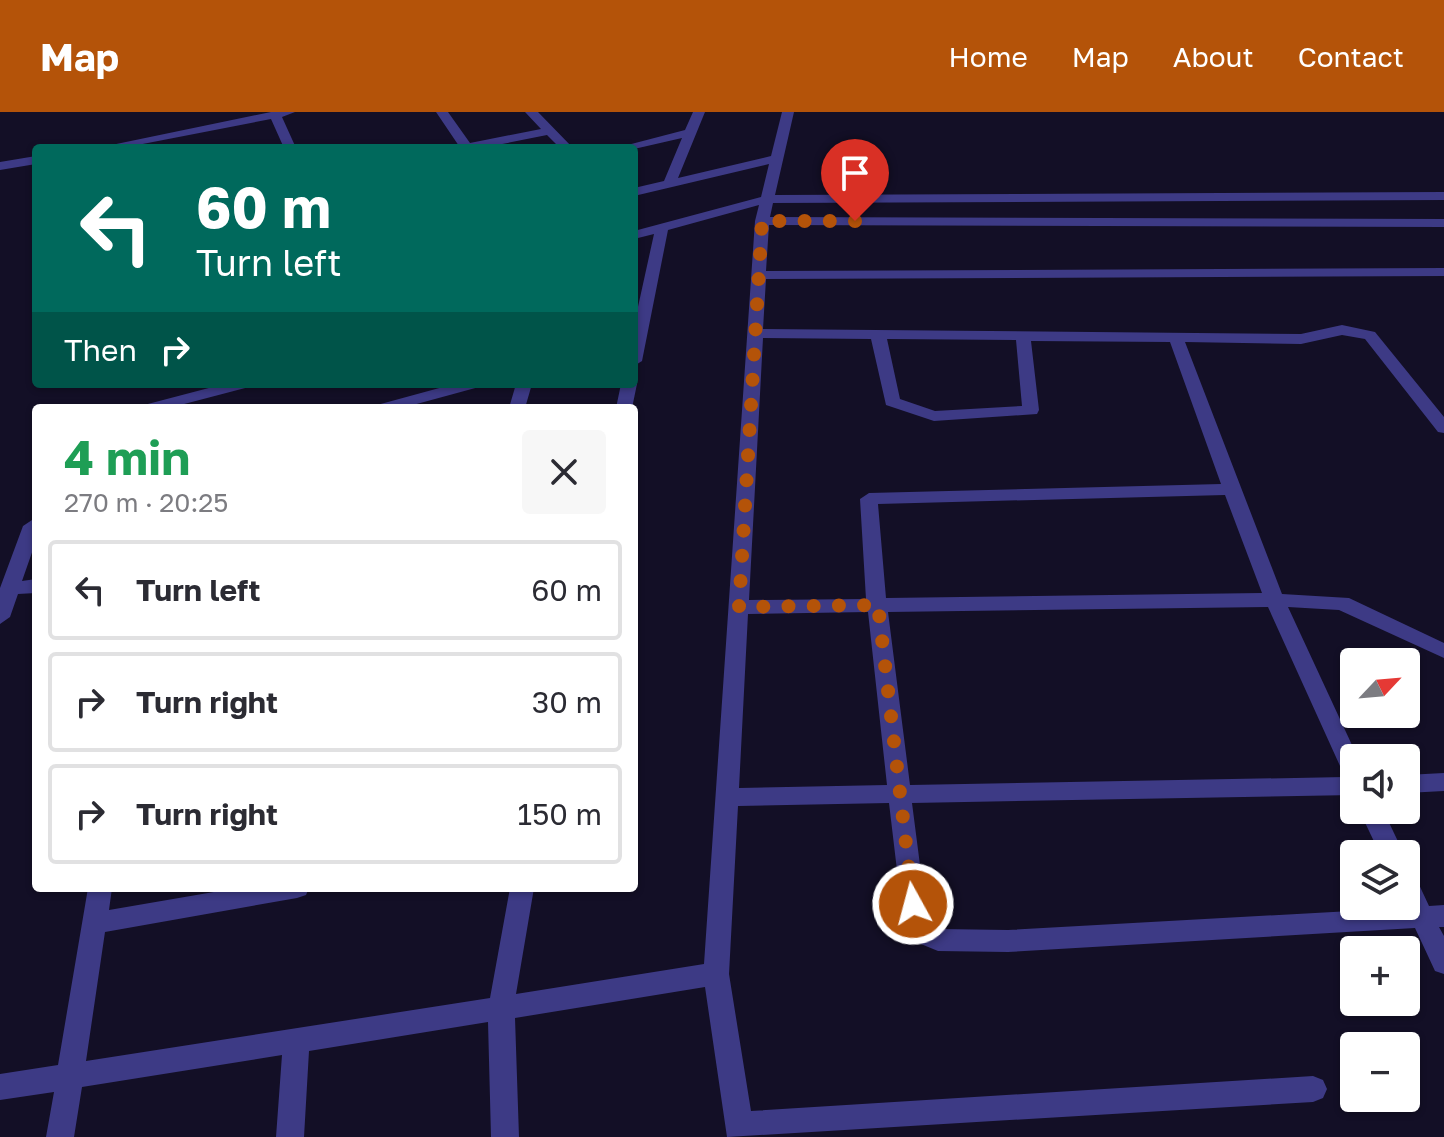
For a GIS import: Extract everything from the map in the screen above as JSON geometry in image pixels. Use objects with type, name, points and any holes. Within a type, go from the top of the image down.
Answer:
[{"type":"street","points":[[124,144],[289,112]]},
{"type":"street","points":[[442,112],[463,144]]},
{"type":"street","points":[[531,112],[563,144]]},
{"type":"street","points":[[669,184],[699,112]]},
{"type":"street","points":[[788,112],[762,221],[716,974],[740,1131],[1313,1089]]},
{"type":"street","points":[[275,115],[288,144]]},
{"type":"street","points":[[192,131],[197,144]]},
{"type":"street","points":[[486,144],[549,131]]},
{"type":"street","points":[[638,144],[690,133]]},
{"type":"street","points":[[638,191],[775,159]]},
{"type":"street","points":[[0,166],[32,161]]},
{"type":"street","points":[[638,234],[767,199],[1444,196]]},
{"type":"street","points":[[762,221],[1444,223]]},
{"type":"street","points":[[638,343],[662,228]]},
{"type":"street","points":[[759,275],[1444,272]]},
{"type":"street","points":[[638,282],[652,278]]},
{"type":"street","points":[[755,333],[1301,339],[1342,330],[1370,335],[1444,428]]},
{"type":"street","points":[[878,334],[892,402],[934,416],[1031,410],[1023,336]]},
{"type":"street","points":[[1176,338],[1275,600],[1340,744]]},
{"type":"street","points":[[178,404],[230,388]]},
{"type":"street","points":[[398,404],[458,388]]},
{"type":"street","points":[[1232,489],[869,499],[878,605],[913,904],[925,934],[938,940],[1008,941],[1433,916]]},
{"type":"street","points":[[0,617],[32,526]]},
{"type":"street","points":[[10,588],[32,586]]},
{"type":"street","points":[[739,607],[1275,600],[1342,603],[1444,651]]},
{"type":"street","points":[[1420,783],[1444,782]]},
{"type":"street","points":[[728,797],[1340,786]]},
{"type":"street","points":[[60,1137],[99,892]]},
{"type":"street","points":[[95,923],[274,892]]},
{"type":"street","points":[[505,1137],[501,1007],[521,892]]},
{"type":"street","points":[[1420,900],[1433,916],[1444,963]]},
{"type":"street","points":[[0,1087],[716,974]]},
{"type":"street","points":[[290,1137],[296,1039]]},
{"type":"route","points":[[855,221],[762,221],[739,607],[878,605],[913,904]]}]
